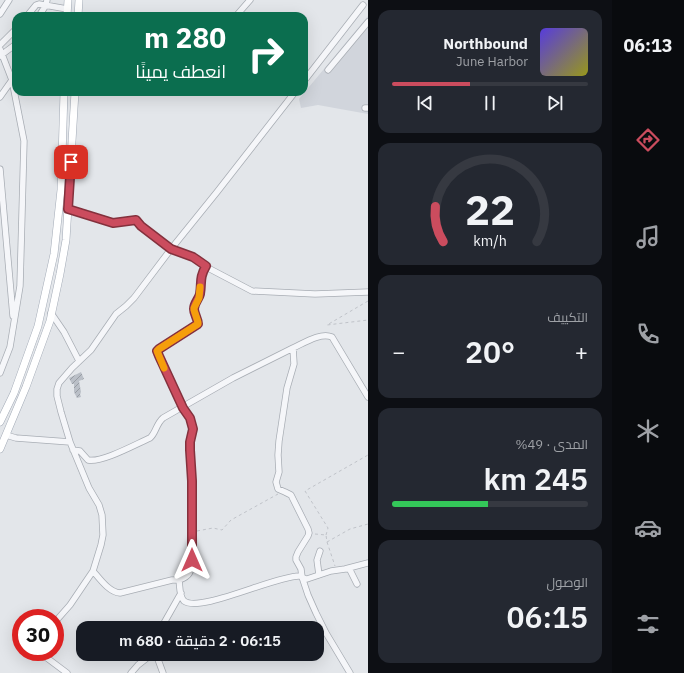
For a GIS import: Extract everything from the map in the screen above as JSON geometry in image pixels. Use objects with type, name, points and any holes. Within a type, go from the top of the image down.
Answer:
[{"type":"main road","points":[[68,0],[67,12],[78,12],[79,0]]},
{"type":"main road","points":[[0,422],[14,393],[38,326],[54,254],[61,190],[64,96]]},
{"type":"main road","points":[[0,449],[26,387],[50,321],[60,274],[66,240],[75,96]]},
{"type":"street","points":[[0,14],[9,0]]},
{"type":"street","points":[[240,12],[250,0]]},
{"type":"street","points":[[42,12],[47,3]]},
{"type":"street","points":[[30,12],[36,5],[47,3],[67,12]]},
{"type":"street","points":[[308,76],[363,5]]},
{"type":"street","points":[[328,70],[368,22]]},
{"type":"street","points":[[0,44],[12,33]]},
{"type":"street","points":[[1,56],[12,47]]},
{"type":"street","points":[[0,49],[1,56],[12,80],[0,97]]},
{"type":"street","points":[[0,373],[10,347],[20,286],[24,141],[15,96]]},
{"type":"street","points":[[64,612],[93,571],[103,535],[102,515],[99,505],[73,450],[61,412],[57,389],[59,383],[90,350],[116,314],[134,298],[292,96]]},
{"type":"street","points":[[0,169],[14,324]]},
{"type":"street","points":[[68,209],[113,223],[136,220],[141,226],[171,249],[193,257],[206,266],[252,291],[315,294],[368,292]]},
{"type":"street","points":[[93,571],[107,586],[120,593],[172,580],[179,580],[189,574],[193,553],[190,442],[193,429],[190,418],[183,408],[157,351],[198,324],[194,308],[200,293],[201,276],[206,266]]},
{"type":"street","points":[[51,313],[64,332],[79,361]]},
{"type":"street","points":[[73,450],[80,451],[91,460],[100,459],[150,438],[153,436],[162,418],[183,408],[234,378],[322,335],[330,335],[333,339],[368,397]]},
{"type":"street","points":[[293,348],[294,364],[288,388],[279,441],[279,472],[276,482],[278,489],[291,495],[308,529],[308,536],[296,557],[297,563],[301,569],[308,595],[326,633],[350,673]]},
{"type":"street","points":[[6,435],[16,438],[70,442]]},
{"type":"street","points":[[319,575],[317,560],[320,551]]},
{"type":"street","points":[[179,580],[181,593],[184,600],[187,602],[202,603],[241,593],[271,582],[300,576],[307,579],[336,570],[368,563]]},
{"type":"street","points":[[349,568],[357,584]]},
{"type":"street","points":[[165,621],[181,593]]},
{"type":"street","points":[[51,661],[67,673]]},
{"type":"street","points":[[131,673],[143,661]]},
{"type":"street","points":[[159,661],[163,673]]},
{"type":"path","points":[[368,301],[327,325],[368,320]]},
{"type":"path","points":[[336,570],[327,542],[326,535],[328,528],[305,491],[368,455]]},
{"type":"path","points":[[192,532],[213,528],[222,530],[231,520],[284,491]]},
{"type":"path","points":[[327,542],[350,529],[368,524]]},
{"type":"path","points":[[309,533],[326,535]]},
{"type":"shaded area","points":[[368,16],[368,114],[318,105],[301,108],[299,99],[301,96],[308,96],[308,88]]},
{"type":"building","points":[[81,372],[84,379],[79,381],[81,397],[77,398],[74,392],[74,384],[72,384],[69,378]]},
{"type":"slow traffic","points":[[164,368],[157,351],[198,324],[194,308],[199,298],[200,287]]},
{"type":"route","points":[[71,162],[68,209],[113,223],[136,220],[141,226],[171,249],[193,257],[206,266],[200,280],[199,298],[194,308],[198,324],[157,351],[183,408],[192,423],[193,429],[190,450],[192,481],[192,560]]}]
